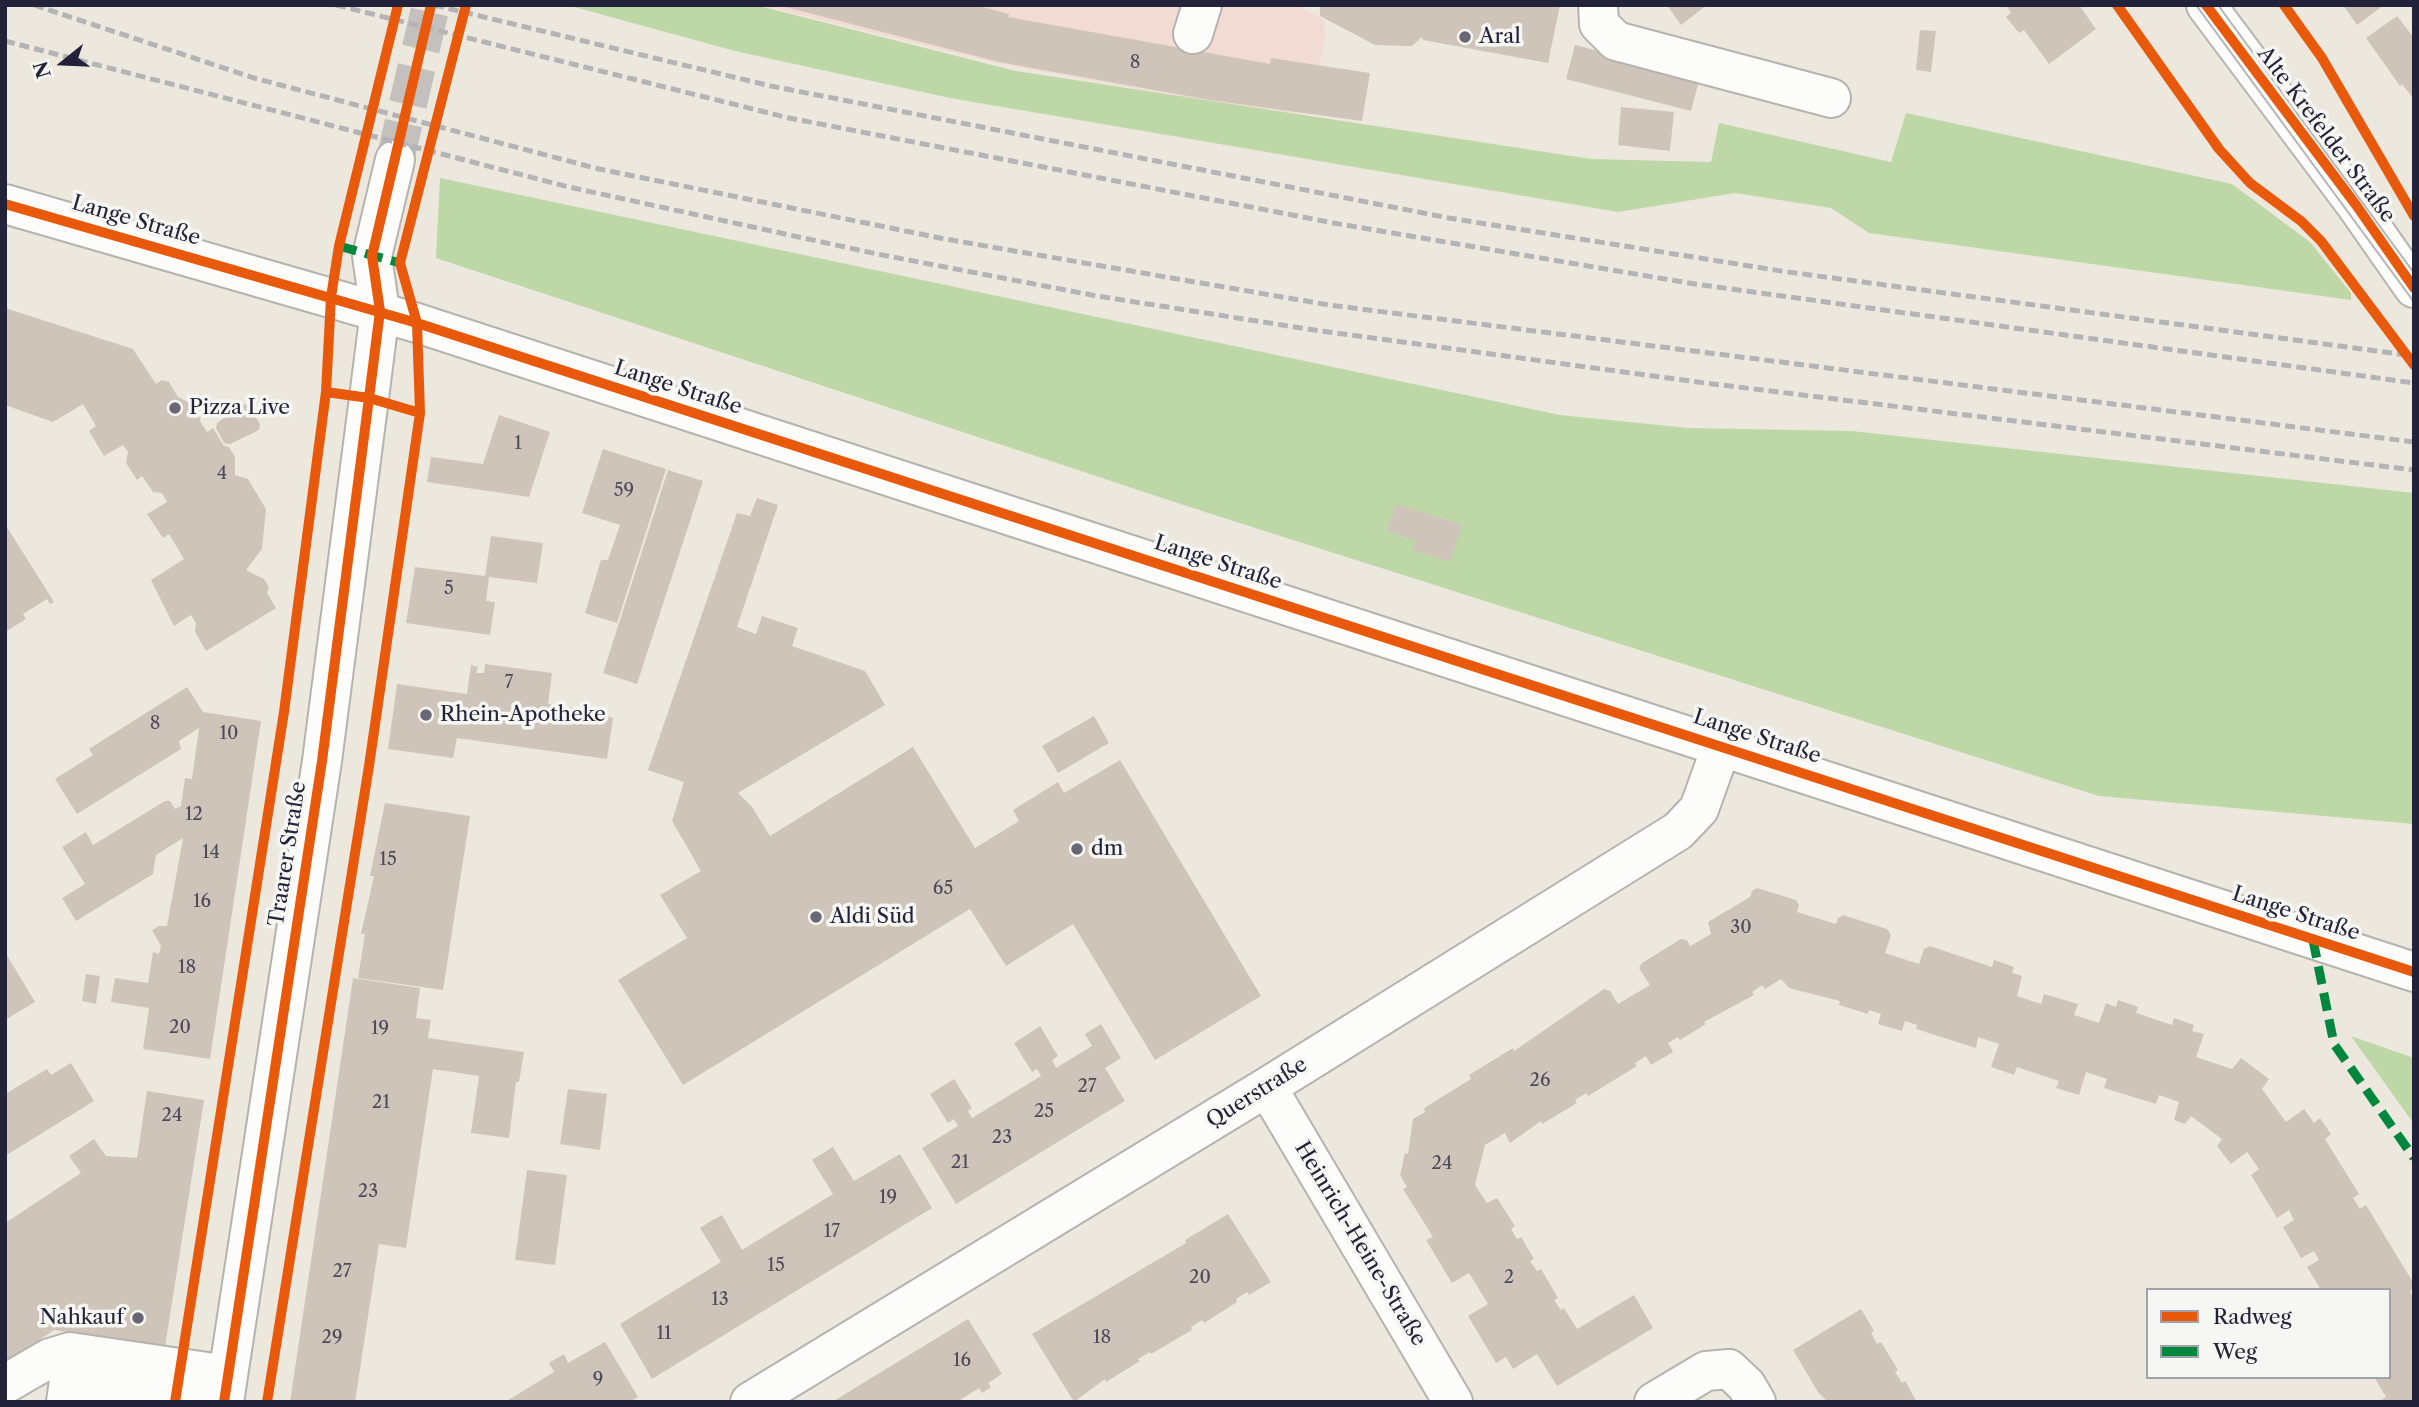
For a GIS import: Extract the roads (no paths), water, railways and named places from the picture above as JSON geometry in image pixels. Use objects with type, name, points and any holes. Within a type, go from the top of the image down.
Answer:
[{"type":"street","points":[[1598,5],[1599,24],[1616,41],[1831,99]]},
{"type":"street","name":"Alte Krefelder Straße","points":[[2206,5],[2356,205],[2414,288]]},
{"type":"street","name":"Traarer Straße","points":[[226,1388],[322,761],[380,311],[373,256],[395,160]]},
{"type":"street","name":"Lange Straße","points":[[5,205],[380,311],[2414,972]]},
{"type":"street","name":"Querstraße","points":[[750,1402],[1266,1087],[1678,831],[1699,809],[1722,745]]},
{"type":"street","name":"Heinrich-Heine-Straße","points":[[1266,1087],[1453,1402]]},
{"type":"street","points":[[5,1384],[50,1358],[70,1352],[226,1388]]},
{"type":"street","points":[[1654,1402],[1706,1371],[1729,1369],[1746,1385],[1756,1402]]},
{"type":"street","points":[[66,1402],[69,1380],[195,1402]]},
{"type":"tunnel","points":[[395,160],[431,5]]},
{"type":"tram line","points":[[2196,5],[2414,302]]},
{"type":"tram line","points":[[2218,5],[2414,273]]},
{"type":"railway","points":[[34,5],[254,78],[599,169],[945,239],[1329,305],[2414,442]]},
{"type":"railway","points":[[336,5],[789,118],[1339,224],[1695,284],[2414,383]]},
{"type":"railway","points":[[434,5],[771,86],[1449,218],[1781,271],[2414,356]]},
{"type":"railway","points":[[5,41],[569,187],[877,254],[1097,296],[1314,330],[1705,383],[2414,470]]},
{"type":"place","name":"Aral","points":[[1465,37]]},
{"type":"place","name":"Pizza Live","points":[[175,408]]},
{"type":"place","name":"Rhein-Apotheke","points":[[426,715]]},
{"type":"place","name":"dm","points":[[1077,849]]},
{"type":"place","name":"Aldi Süd","points":[[816,917]]},
{"type":"place","name":"Nahkauf","points":[[138,1318]]}]
